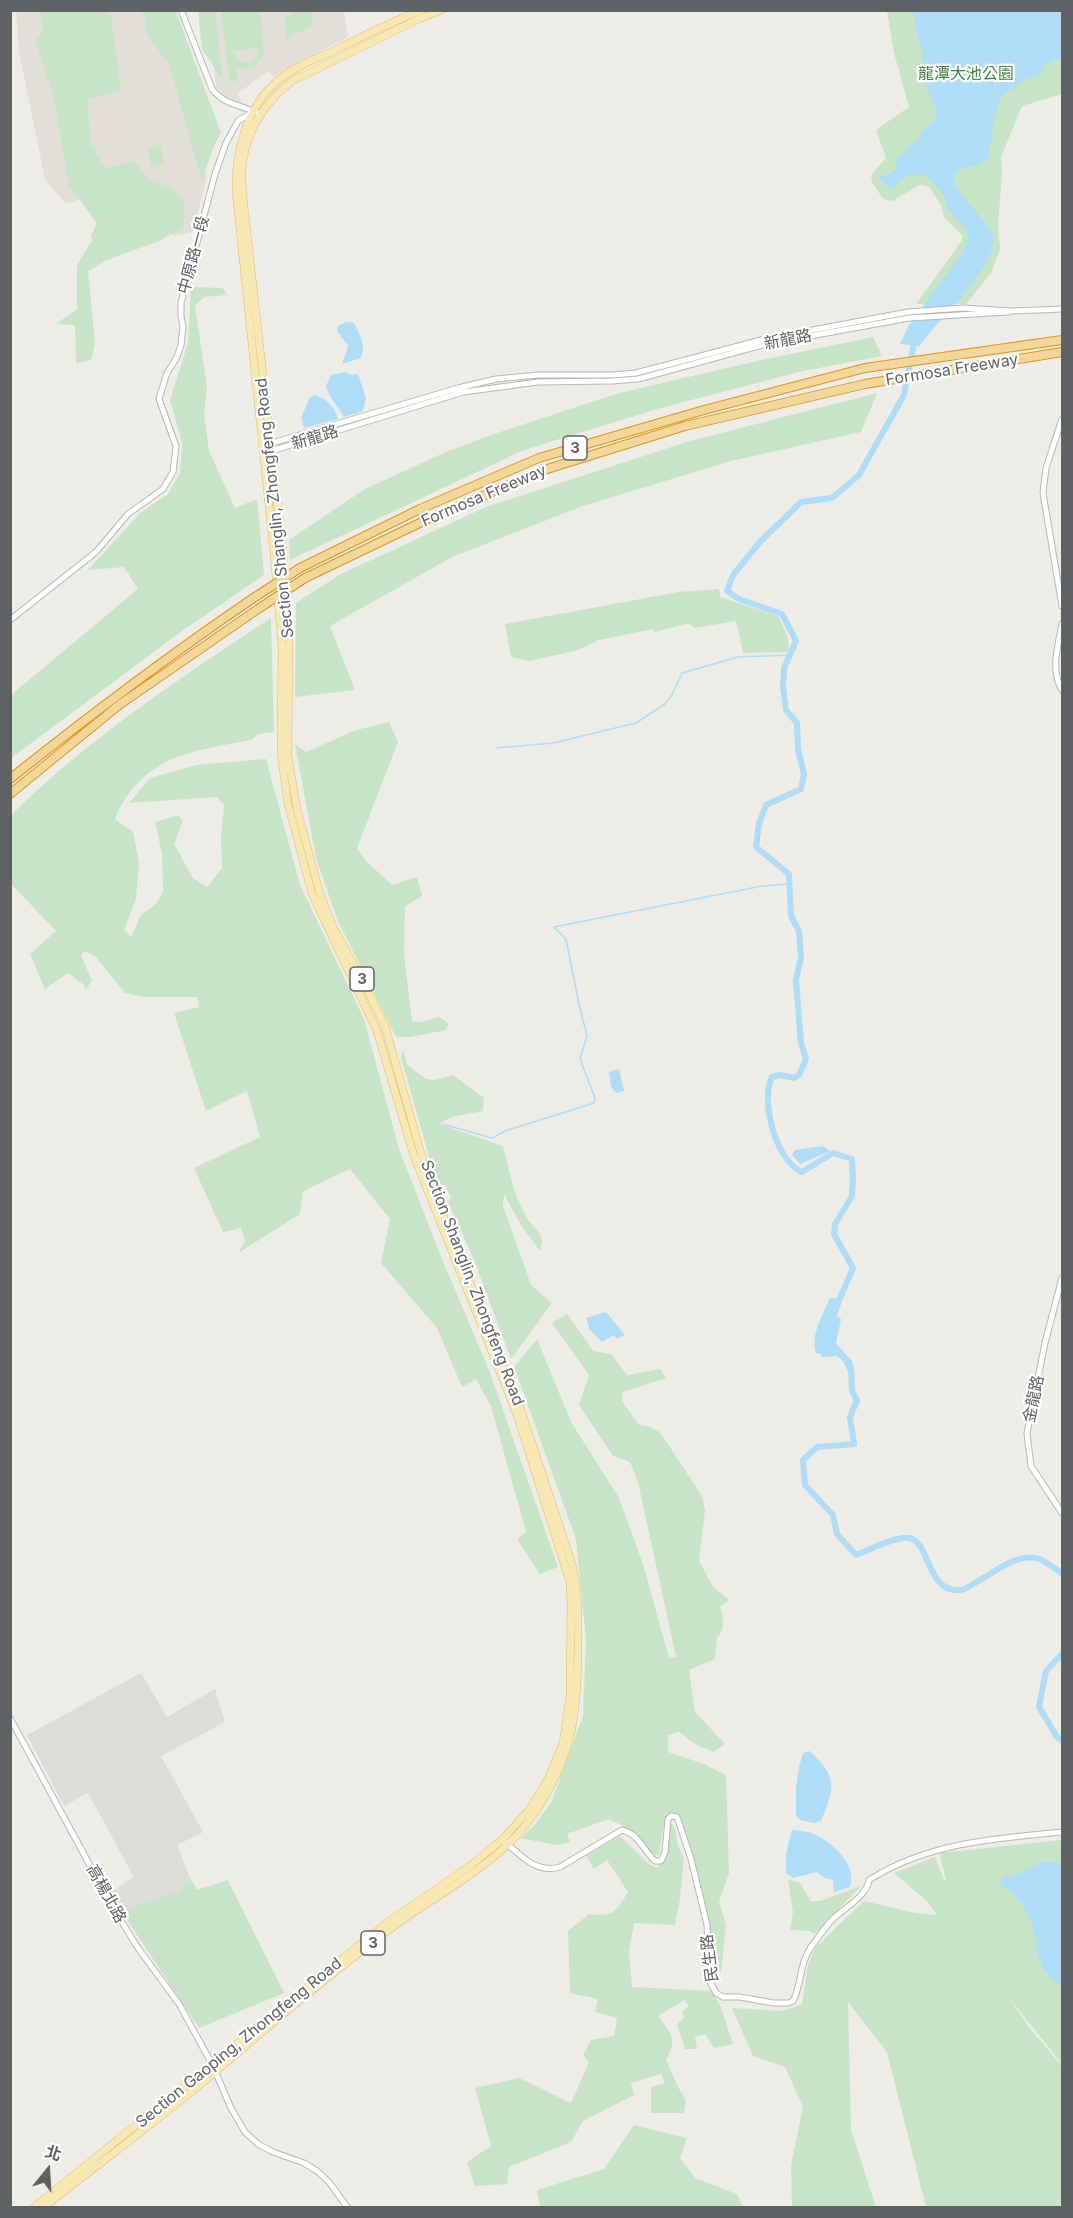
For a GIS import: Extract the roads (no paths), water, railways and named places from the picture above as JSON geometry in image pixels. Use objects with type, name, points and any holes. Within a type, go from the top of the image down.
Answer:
[{"type":"highway","name":"Formosa Freeway","points":[[10,779],[176,651],[300,568],[420,509],[539,458],[704,410],[865,368],[1062,340]]},
{"type":"highway","name":"Formosa Freeway","points":[[10,794],[119,705],[304,578],[426,520],[544,470],[685,426],[865,384],[1062,352]]},
{"type":"main road","name":"3","points":[[257,112],[263,97],[276,82],[289,73],[422,10]]},
{"type":"main road","name":"3","points":[[257,112],[292,81],[442,10]]},
{"type":"main road","name":"Section Shanglin, Zhongfeng Road","points":[[257,112],[247,144],[242,171],[268,451]]},
{"type":"main road","name":"Section Shanglin, Zhongfeng Road","points":[[257,112],[238,153],[235,169],[236,191],[289,635],[288,756],[297,809],[320,894],[333,927],[385,1026],[429,1178],[521,1410],[577,1581],[574,1683],[563,1743],[531,1813]]},
{"type":"main road","name":"Section Gaoping, Zhongfeng Road","points":[[43,2208],[393,1927],[475,1870],[531,1813]]},
{"type":"main road","name":"Section Gaoping, Zhongfeng Road","points":[[33,2208],[388,1922],[505,1842]]},
{"type":"street","points":[[181,10],[212,89],[225,102],[257,112]]},
{"type":"street","name":"中原路一段","points":[[10,621],[96,552],[128,514],[163,489],[173,472],[176,446],[159,399],[161,389],[181,345],[183,327],[181,303],[215,174],[226,143],[238,121],[257,112]]},
{"type":"street","points":[[909,315],[961,311],[1062,309]]},
{"type":"street","name":"新龍路","points":[[269,443],[496,379],[538,375],[636,373],[765,339],[909,315]]},
{"type":"street","name":"新龍路","points":[[268,451],[463,392],[538,382],[638,379],[766,344],[909,315]]},
{"type":"street","points":[[1062,419],[1046,468],[1043,493],[1062,606]]},
{"type":"street","points":[[1062,624],[1056,667],[1058,682],[1062,690]]},
{"type":"street","name":"金龍路","points":[[1062,1278],[1027,1433],[1031,1466],[1062,1513]]},
{"type":"street","name":"高楊北路","points":[[10,1718],[112,1906],[138,1948],[179,2004],[212,2064],[214,2073],[245,2132],[258,2144],[304,2163],[317,2171],[329,2182],[348,2208]]},
{"type":"street","name":"民生路","points":[[505,1842],[538,1868],[553,1869],[622,1830],[635,1835],[650,1857],[655,1861],[661,1861],[665,1852],[668,1819],[672,1816],[678,1817],[691,1858],[707,1925],[710,1982],[716,1993],[723,1997],[740,1997],[782,2004],[793,2001],[796,1995],[802,1964],[810,1948],[831,1921],[868,1889],[869,1880],[883,1871],[926,1854],[987,1839],[1062,1832]]},
{"type":"water","name":"龍潭大池公園","points":[[913,11],[1062,11],[1062,57],[1059,60],[1055,58],[1044,65],[1043,71],[1037,76],[1028,78],[1012,90],[1008,90],[1000,99],[991,132],[989,159],[978,165],[961,169],[954,176],[955,184],[989,227],[993,236],[992,249],[977,278],[920,346],[900,344],[909,325],[962,254],[968,234],[949,209],[941,191],[923,174],[904,177],[896,187],[891,188],[887,187],[879,176],[885,176],[896,170],[897,156],[906,153],[906,148],[918,140],[923,130],[935,120],[937,112],[926,85]]},
{"type":"water","points":[[346,322],[354,323],[362,340],[363,349],[361,358],[342,364],[348,346],[337,331],[338,326]]},
{"type":"water","points":[[346,372],[352,375],[358,374],[366,398],[363,411],[344,417],[326,386],[331,375]]},
{"type":"water","points":[[315,395],[330,404],[338,419],[304,428],[301,418],[310,397]]},
{"type":"water","points":[[619,1069],[624,1091],[616,1093],[611,1087],[609,1072]]},
{"type":"water","points":[[823,1146],[830,1151],[800,1164],[792,1155],[795,1150]]},
{"type":"water","points":[[830,1298],[842,1301],[837,1316],[841,1319],[836,1343],[852,1361],[855,1374],[849,1374],[843,1361],[837,1356],[822,1357],[821,1354],[816,1353],[816,1332]]},
{"type":"water","points":[[606,1312],[625,1335],[616,1339],[614,1335],[602,1342],[590,1330],[586,1318]]},
{"type":"water","points":[[809,1751],[825,1768],[831,1783],[829,1799],[821,1821],[814,1823],[800,1820],[796,1815],[799,1767],[803,1753]]},
{"type":"water","points":[[792,1830],[819,1836],[834,1847],[850,1870],[850,1887],[834,1892],[833,1880],[817,1872],[793,1878],[786,1873],[786,1853]]},
{"type":"water","points":[[1044,1861],[1062,1864],[1062,1985],[1052,1979],[1041,1963],[1032,1925],[1023,1906],[1014,1894],[1000,1884],[1003,1877],[1016,1875]]},
{"type":"waterway","points":[[837,1305],[853,1268],[834,1234],[835,1224],[852,1196],[852,1159],[833,1153],[802,1172],[793,1166],[778,1143],[769,1115],[768,1100],[772,1077],[780,1075],[794,1078],[799,1075],[806,1059],[801,1043],[796,980],[801,957],[799,931],[791,916],[789,874],[756,847],[759,824],[766,805],[801,789],[804,774],[798,749],[797,723],[786,710],[783,687],[784,668],[796,641],[782,614],[739,599],[727,591],[733,575],[760,542],[801,502],[832,498],[859,475],[904,395],[915,338]]},
{"type":"waterway","points":[[496,748],[553,743],[636,723],[665,704],[672,695],[682,673],[738,657],[790,655]]},
{"type":"waterway","points":[[442,1124],[492,1138],[505,1131],[594,1103],[595,1098],[580,1059],[587,1036],[566,939],[554,927],[762,886],[789,884]]},
{"type":"waterway","points":[[851,1368],[852,1391],[857,1400],[850,1417],[854,1444],[817,1447],[803,1460],[805,1485],[833,1515],[837,1534],[856,1555],[890,1541],[909,1538],[921,1548],[941,1584],[949,1589],[960,1590],[1024,1558],[1039,1559],[1062,1573]]},
{"type":"waterway","points":[[1062,1654],[1046,1671],[1039,1707],[1057,1737],[1062,1741]]}]
